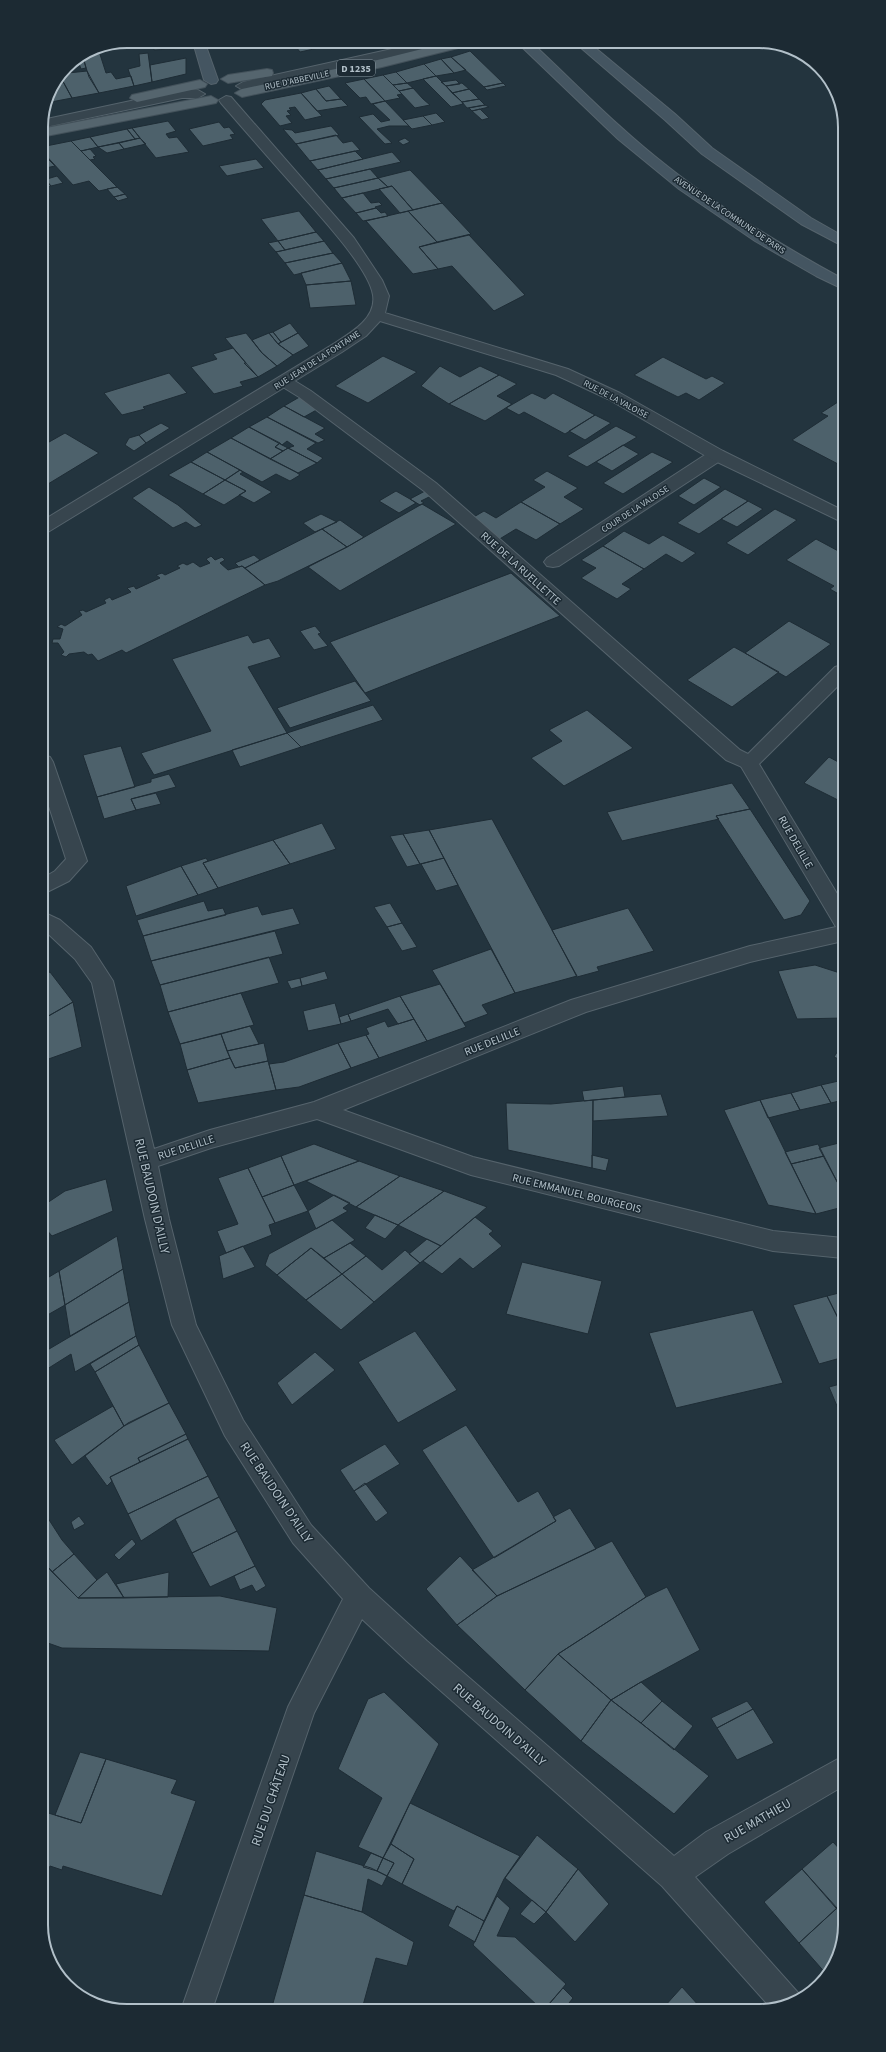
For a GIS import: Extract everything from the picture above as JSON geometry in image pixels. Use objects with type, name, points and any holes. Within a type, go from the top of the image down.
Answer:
[{"type":"main road","name":"RUE D'ABBEVILLE","points":[[203,86],[228,79],[249,77],[377,48]]},
{"type":"main road","name":"RUE D'ABBEVILLE","points":[[226,100],[243,90],[382,63],[442,48]]},
{"type":"main road","points":[[228,79],[235,80],[243,90]]},
{"type":"main road","points":[[49,116],[203,86],[211,100]]},
{"type":"main road","points":[[48,132],[211,100],[226,100]]},
{"type":"street","points":[[48,123],[182,94],[203,86],[201,48]]},
{"type":"street","points":[[243,90],[417,48]]},
{"type":"street","name":"AVENUE DE LA COMMUNE DE PARIS","points":[[530,48],[607,122],[683,186],[746,228],[838,282]]},
{"type":"street","points":[[587,48],[707,150],[806,221],[838,239]]},
{"type":"street","points":[[226,100],[349,241],[377,285],[381,296],[377,315]]},
{"type":"street","name":"RUE JEAN DE LA FONTAINE","points":[[48,524],[361,333],[377,315]]},
{"type":"street","name":"RUE DE LA VALOISE","points":[[377,315],[562,372],[614,396],[717,455],[838,515]]},
{"type":"street","name":"RUE DE LA RUELLETTE","points":[[284,381],[305,394],[430,487],[733,755],[749,762]]},
{"type":"street","name":"COUR DE LA VALOISE","points":[[553,562],[717,455]]},
{"type":"street","points":[[749,762],[838,675]]},
{"type":"street","name":"RUE DELILLE","points":[[749,762],[838,914]]},
{"type":"street","points":[[48,776],[77,861],[62,876],[48,884]]},
{"type":"street","name":"RUE BAUDOIN D'AILLY","points":[[48,922],[53,925],[83,952],[102,981],[145,1161],[157,1219],[184,1325],[234,1428],[302,1534],[359,1597],[418,1651],[673,1875],[784,2000]]},
{"type":"street","name":"RUE DELILLE","points":[[145,1161],[210,1139],[318,1110],[579,1006],[750,954],[838,934]]},
{"type":"street","name":"RUE EMMANUEL BOURGEOIS","points":[[318,1110],[471,1166],[773,1241],[838,1248]]},
{"type":"street","name":"RUE DU CHÂTEAU","points":[[198,2004],[302,1707],[359,1597]]},
{"type":"street","name":"RUE MATHIEU","points":[[673,1875],[717,1843],[838,1773]]},
{"type":"building","points":[[154,48],[185,48],[154,50]]},
{"type":"building","points":[[297,48],[318,48],[300,52]]},
{"type":"building","points":[[470,51],[503,83],[484,87],[451,57]]},
{"type":"building","points":[[100,53],[106,73],[111,72],[116,79],[131,76],[134,86],[99,93],[89,77],[84,61]]},
{"type":"building","points":[[148,53],[152,82],[134,86],[128,69],[140,66],[139,54]]},
{"type":"building","points":[[451,57],[466,70],[454,73],[441,59]]},
{"type":"building","points":[[186,58],[186,74],[152,82],[150,65]]},
{"type":"building","points":[[441,59],[454,73],[436,76],[424,64]]},
{"type":"building","points":[[84,60],[86,68],[81,69],[79,64]]},
{"type":"building","points":[[424,64],[436,76],[407,83],[396,72]]},
{"type":"building","points":[[87,71],[99,93],[72,98],[63,81],[70,73]]},
{"type":"building","points":[[396,72],[407,83],[393,85],[383,75]]},
{"type":"building","points":[[383,75],[402,94],[397,95],[400,98],[385,101],[364,79]]},
{"type":"building","points":[[436,76],[463,104],[451,107],[423,79]]},
{"type":"building","points":[[364,79],[385,101],[371,104],[366,97],[360,98],[345,83]]},
{"type":"building","points":[[456,80],[460,84],[446,86],[441,82]]},
{"type":"building","points":[[63,81],[72,98],[52,102]]},
{"type":"building","points":[[407,83],[413,88],[399,91],[393,85]]},
{"type":"building","points":[[462,83],[469,89],[452,93],[446,86]]},
{"type":"building","points":[[503,83],[506,86],[487,90],[484,87]]},
{"type":"building","points":[[329,86],[341,99],[326,101],[316,89]]},
{"type":"building","points":[[413,88],[430,105],[415,108],[399,91]]},
{"type":"building","points":[[316,89],[326,101],[341,99],[348,106],[317,111],[301,93]]},
{"type":"building","points":[[469,89],[479,99],[462,102],[452,93]]},
{"type":"building","points":[[301,93],[322,116],[305,120],[295,107],[289,108],[291,110],[287,111],[291,115],[286,116],[292,123],[280,126],[261,104],[265,100]]},
{"type":"building","points":[[479,99],[485,105],[467,108],[462,102]]},
{"type":"building","points":[[385,101],[409,126],[389,126],[377,129],[392,143],[385,144],[359,117],[373,114],[381,122],[390,120],[373,104]]},
{"type":"building","points":[[485,105],[489,107],[472,111],[469,108]]},
{"type":"building","points":[[480,109],[489,118],[482,120],[472,111]]},
{"type":"building","points":[[436,113],[445,122],[432,125],[423,116]]},
{"type":"building","points":[[423,116],[432,125],[412,129],[403,120]]},
{"type":"building","points":[[168,121],[176,131],[166,134],[169,138],[177,137],[189,152],[156,158],[132,128]]},
{"type":"building","points":[[219,122],[224,128],[229,127],[235,134],[230,135],[233,139],[203,146],[189,129]]},
{"type":"building","points":[[331,126],[339,135],[296,144],[283,129],[292,130],[295,133]]},
{"type":"building","points":[[132,128],[140,138],[135,139],[127,129]]},
{"type":"building","points":[[127,129],[135,139],[98,147],[90,137]]},
{"type":"building","points":[[336,135],[343,143],[352,141],[360,150],[310,161],[296,144]]},
{"type":"building","points":[[90,137],[98,147],[81,151],[71,141]]},
{"type":"building","points":[[140,138],[146,144],[124,149],[119,143]]},
{"type":"building","points":[[405,138],[410,142],[403,145],[398,141]]},
{"type":"building","points":[[71,141],[117,187],[99,191],[89,181],[73,185],[48,158],[48,146]]},
{"type":"building","points":[[119,143],[124,149],[107,153],[98,147]]},
{"type":"building","points":[[90,149],[96,156],[93,157],[95,159],[90,160],[81,151]]},
{"type":"building","points":[[355,151],[363,159],[318,170],[310,161]]},
{"type":"building","points":[[392,152],[401,162],[326,179],[318,170]]},
{"type":"building","points":[[48,159],[55,166],[48,168]]},
{"type":"building","points":[[256,159],[264,168],[227,176],[219,166]]},
{"type":"building","points":[[370,169],[378,178],[334,188],[326,179]]},
{"type":"building","points":[[410,170],[442,203],[413,210],[392,186],[388,187],[378,178]]},
{"type":"building","points":[[57,176],[63,183],[51,186],[48,183],[48,179]]},
{"type":"building","points":[[378,178],[388,187],[342,198],[334,188]]},
{"type":"building","points":[[392,186],[413,210],[400,213],[379,189]]},
{"type":"building","points":[[117,187],[125,194],[114,197],[107,189]]},
{"type":"building","points":[[363,193],[371,203],[379,202],[382,205],[356,213],[342,198]]},
{"type":"building","points":[[125,194],[128,198],[118,201],[114,197]]},
{"type":"building","points":[[442,203],[471,234],[437,242],[408,211]]},
{"type":"building","points":[[376,208],[381,213],[385,212],[388,216],[363,221],[356,213]]},
{"type":"building","points":[[299,211],[316,232],[278,241],[261,219]]},
{"type":"building","points":[[408,211],[437,242],[419,247],[438,269],[413,274],[366,221]]},
{"type":"building","points":[[316,232],[324,241],[285,250],[278,241]]},
{"type":"building","points":[[469,235],[525,295],[494,311],[452,266],[438,269],[419,247]]},
{"type":"building","points":[[278,241],[285,250],[276,252],[268,243]]},
{"type":"building","points":[[324,241],[333,253],[285,263],[276,252]]},
{"type":"building","points":[[333,253],[342,263],[294,275],[285,263]]},
{"type":"building","points":[[342,263],[351,281],[306,285],[301,273]]},
{"type":"building","points":[[351,281],[356,305],[310,308],[306,285]]},
{"type":"building","points":[[290,323],[298,333],[281,342],[273,332]]},
{"type":"building","points":[[273,332],[281,342],[278,344],[269,333]]},
{"type":"building","points":[[246,333],[262,353],[277,366],[258,377],[244,363],[246,363],[225,338]]},
{"type":"building","points":[[269,333],[278,344],[293,355],[277,366],[262,353],[252,340]]},
{"type":"building","points":[[298,333],[309,346],[293,355],[278,344]]},
{"type":"building","points":[[233,348],[258,377],[240,382],[243,386],[214,394],[191,367],[217,359],[213,354]]},
{"type":"building","points":[[383,356],[417,372],[368,403],[335,386]]},
{"type":"building","points":[[663,357],[706,379],[712,376],[725,383],[699,400],[686,393],[678,397],[634,375]]},
{"type":"building","points":[[440,366],[460,377],[480,366],[499,375],[449,404],[421,386]]},
{"type":"building","points":[[169,373],[187,393],[143,407],[145,409],[122,415],[104,393]]},
{"type":"building","points":[[499,375],[517,384],[497,396],[512,404],[485,421],[449,404]]},
{"type":"building","points":[[532,393],[545,399],[553,393],[595,415],[565,434],[524,412],[519,415],[506,408]]},
{"type":"building","points":[[303,395],[320,408],[304,417],[284,406]]},
{"type":"building","points":[[838,402],[838,464],[792,440],[828,416],[821,413]]},
{"type":"building","points":[[284,406],[325,428],[315,434],[325,440],[318,443],[267,417]]},
{"type":"building","points":[[595,415],[611,423],[585,440],[569,431]]},
{"type":"building","points":[[267,417],[316,443],[307,449],[323,458],[317,463],[288,448],[294,446],[287,441],[282,445],[249,427]]},
{"type":"building","points":[[161,423],[170,428],[146,443],[139,435]]},
{"type":"building","points":[[616,426],[637,437],[587,467],[567,456]]},
{"type":"building","points":[[249,427],[280,443],[275,447],[283,451],[270,459],[231,438]]},
{"type":"building","points":[[65,433],[99,453],[48,484],[48,443]]},
{"type":"building","points":[[139,435],[146,443],[134,451],[125,445],[129,438]]},
{"type":"building","points":[[231,438],[300,475],[290,481],[276,474],[262,482],[207,452]]},
{"type":"building","points":[[280,443],[288,448],[283,451],[275,447]]},
{"type":"building","points":[[623,445],[639,454],[612,471],[596,462]]},
{"type":"building","points":[[288,448],[317,463],[298,473],[270,459]]},
{"type":"building","points":[[207,452],[240,470],[225,480],[191,462]]},
{"type":"building","points":[[652,452],[673,462],[623,494],[603,483]]},
{"type":"building","points":[[191,462],[225,480],[203,494],[168,475]]},
{"type":"building","points":[[240,470],[243,472],[240,474],[272,492],[254,503],[239,495],[246,491],[225,480]]},
{"type":"building","points":[[547,471],[578,488],[564,497],[584,509],[560,524],[521,502],[545,487],[533,480]]},
{"type":"building","points":[[704,478],[721,487],[694,505],[678,496]]},
{"type":"building","points":[[225,480],[246,491],[224,505],[203,494]]},
{"type":"building","points":[[149,487],[178,505],[202,525],[195,528],[186,522],[173,528],[132,498]]},
{"type":"building","points":[[725,489],[748,501],[699,534],[677,523]]},
{"type":"building","points":[[396,491],[416,503],[399,513],[379,501]]},
{"type":"building","points":[[425,491],[431,496],[421,501],[424,503],[420,505],[410,499]]},
{"type":"building","points":[[748,501],[763,509],[737,527],[721,519]]},
{"type":"building","points":[[521,502],[560,524],[536,540],[516,529],[498,540],[472,518],[484,511],[496,518]]},
{"type":"building","points":[[422,504],[456,524],[340,591],[308,567],[347,547]]},
{"type":"building","points":[[775,509],[797,520],[748,555],[726,543]]},
{"type":"building","points":[[321,514],[337,522],[315,532],[303,523]]},
{"type":"building","points":[[340,520],[364,537],[347,547],[322,529]]},
{"type":"building","points":[[322,529],[347,547],[278,581],[265,585],[245,568]]},
{"type":"building","points":[[624,531],[649,544],[663,535],[696,553],[682,563],[666,554],[644,569],[603,546]]},
{"type":"building","points":[[816,539],[838,551],[838,594],[830,589],[834,586],[786,560]]},
{"type":"building","points":[[603,546],[644,569],[622,584],[631,589],[617,599],[581,578],[596,568],[581,560]]},
{"type":"building","points":[[254,555],[260,560],[245,568],[242,566],[239,567],[235,563]]},
{"type":"building","points":[[211,556],[215,560],[222,557],[225,560],[220,563],[228,570],[242,566],[265,585],[126,653],[122,650],[98,661],[92,654],[88,655],[84,652],[69,654],[66,657],[61,655],[64,652],[58,643],[52,643],[53,639],[60,639],[63,629],[57,627],[61,624],[65,626],[82,615],[79,611],[83,610],[86,612],[106,603],[104,600],[110,597],[112,600],[131,592],[127,588],[134,586],[136,589],[160,578],[156,575],[162,573],[165,575],[180,568],[177,566],[183,563],[187,565],[193,562],[200,567],[210,563],[206,559]]},
{"type":"building","points":[[511,573],[560,616],[365,693],[330,642]]},
{"type":"building","points":[[789,621],[831,644],[786,677],[745,653]]},
{"type":"building","points":[[315,626],[321,633],[318,634],[328,646],[314,650],[300,631]]},
{"type":"building","points":[[248,635],[253,643],[269,638],[281,657],[248,667],[287,733],[154,775],[141,753],[211,731],[172,659]]},
{"type":"building","points":[[734,647],[779,672],[732,707],[687,680]]},
{"type":"building","points":[[355,681],[371,701],[290,728],[277,708]]},
{"type":"building","points":[[373,705],[383,720],[301,747],[287,733]]},
{"type":"building","points":[[587,710],[633,748],[564,786],[531,758],[562,741],[549,730]]},
{"type":"building","points":[[287,733],[301,747],[240,767],[232,750]]},
{"type":"building","points":[[121,746],[135,787],[97,797],[83,755]]},
{"type":"building","points":[[829,757],[838,762],[838,800],[804,783]]},
{"type":"building","points":[[169,774],[176,787],[131,799],[136,810],[104,819],[97,797],[151,782],[151,779]]},
{"type":"building","points":[[732,783],[750,809],[716,816],[719,819],[622,841],[607,812]]},
{"type":"building","points":[[156,793],[161,804],[136,810],[131,799]]},
{"type":"building","points":[[750,809],[810,901],[801,915],[784,920],[716,816]]},
{"type":"building","points":[[492,819],[577,976],[515,993],[429,830]]},
{"type":"building","points":[[322,823],[336,849],[290,864],[273,840]]},
{"type":"building","points":[[429,830],[444,858],[420,864],[403,834]]},
{"type":"building","points":[[403,834],[420,864],[407,867],[390,836]]},
{"type":"building","points":[[273,840],[290,864],[218,888],[203,863]]},
{"type":"building","points":[[206,858],[208,861],[203,863],[218,888],[198,895],[181,866]]},
{"type":"building","points":[[444,858],[458,885],[436,891],[421,864]]},
{"type":"building","points":[[181,866],[198,895],[136,916],[126,886]]},
{"type":"building","points":[[204,901],[208,911],[223,908],[226,915],[143,936],[137,920]]},
{"type":"building","points":[[390,903],[402,923],[387,927],[374,907]]},
{"type":"building","points":[[258,906],[262,915],[293,908],[300,924],[151,961],[143,936]]},
{"type":"building","points":[[628,908],[654,951],[597,967],[599,971],[577,977],[552,930]]},
{"type":"building","points":[[402,923],[417,947],[402,951],[387,927]]},
{"type":"building","points":[[275,931],[283,954],[160,985],[151,961]]},
{"type":"building","points":[[491,949],[515,993],[482,1005],[488,1014],[464,1023],[432,970]]},
{"type":"building","points":[[269,957],[279,983],[168,1012],[160,985]]},
{"type":"building","points":[[815,965],[838,972],[838,1018],[797,1019],[778,971]]},
{"type":"building","points":[[325,971],[328,979],[302,986],[300,978]]},
{"type":"building","points":[[50,972],[73,1002],[48,1016],[48,973]]},
{"type":"building","points":[[300,978],[302,986],[291,989],[287,981]]},
{"type":"building","points":[[440,984],[466,1027],[427,1041],[400,996]]},
{"type":"building","points":[[241,993],[254,1025],[180,1044],[168,1012]]},
{"type":"building","points":[[400,996],[414,1019],[398,1024],[388,1009],[351,1021],[348,1014]]},
{"type":"building","points":[[73,1002],[82,1047],[48,1059],[48,1016]]},
{"type":"building","points":[[335,1003],[341,1024],[308,1031],[303,1011]]},
{"type":"building","points":[[348,1014],[351,1021],[341,1024],[339,1017]]},
{"type":"building","points":[[414,1019],[427,1041],[379,1058],[366,1035],[369,1034],[366,1028],[385,1021],[388,1027]]},
{"type":"building","points":[[250,1026],[259,1044],[227,1051],[221,1034]]},
{"type":"building","points":[[221,1034],[230,1058],[187,1070],[180,1044]]},
{"type":"building","points":[[366,1035],[379,1058],[351,1068],[338,1043]]},
{"type":"building","points":[[264,1043],[268,1061],[235,1068],[227,1051]]},
{"type":"building","points":[[338,1043],[351,1068],[299,1087],[276,1090],[269,1064],[284,1062]]},
{"type":"building","points":[[838,1051],[838,1059],[834,1057]]},
{"type":"building","points":[[230,1058],[235,1068],[268,1061],[276,1090],[198,1103],[187,1070]]},
{"type":"building","points":[[838,1081],[838,1101],[831,1103],[821,1085]]},
{"type":"building","points":[[821,1085],[831,1103],[800,1110],[791,1093]]},
{"type":"building","points":[[623,1086],[625,1097],[584,1101],[582,1091]]},
{"type":"building","points":[[791,1093],[800,1110],[768,1118],[760,1100]]},
{"type":"building","points":[[661,1094],[668,1116],[593,1121],[593,1100]]},
{"type":"building","points":[[593,1100],[592,1168],[508,1150],[506,1103],[551,1104]]},
{"type":"building","points":[[760,1100],[816,1214],[768,1205],[724,1110]]},
{"type":"building","points":[[838,1143],[838,1184],[819,1148]]},
{"type":"building","points":[[314,1144],[359,1161],[294,1185],[281,1156]]},
{"type":"building","points":[[818,1144],[824,1156],[791,1164],[785,1152]]},
{"type":"building","points":[[592,1155],[609,1159],[606,1171],[592,1168]]},
{"type":"building","points":[[281,1156],[294,1185],[262,1197],[248,1168]]},
{"type":"building","points":[[824,1156],[838,1183],[838,1208],[816,1214],[791,1164]]},
{"type":"building","points":[[359,1161],[400,1176],[356,1207],[306,1181]]},
{"type":"building","points":[[248,1168],[275,1223],[269,1225],[272,1235],[226,1253],[217,1231],[238,1224],[218,1178]]},
{"type":"building","points":[[400,1176],[444,1191],[398,1225],[356,1207]]},
{"type":"building","points":[[106,1179],[113,1211],[52,1236],[48,1232],[48,1202],[65,1191]]},
{"type":"building","points":[[294,1185],[308,1211],[275,1223],[262,1197]]},
{"type":"building","points":[[444,1191],[487,1207],[441,1246],[398,1225]]},
{"type":"building","points":[[334,1195],[350,1203],[343,1208],[348,1211],[316,1229],[308,1211]]},
{"type":"building","points":[[375,1215],[398,1225],[385,1239],[365,1228]]},
{"type":"building","points":[[475,1217],[493,1231],[489,1234],[502,1246],[473,1269],[460,1258],[442,1274],[423,1261]]},
{"type":"building","points":[[332,1220],[355,1240],[324,1258],[311,1248],[277,1275],[265,1265],[269,1254]]},
{"type":"building","points":[[117,1236],[123,1269],[65,1305],[59,1271]]},
{"type":"building","points":[[427,1239],[441,1246],[420,1263],[409,1254]]},
{"type":"building","points":[[350,1243],[366,1256],[342,1274],[324,1258]]},
{"type":"building","points":[[243,1246],[255,1267],[223,1279],[219,1256]]},
{"type":"building","points":[[311,1248],[342,1274],[306,1300],[277,1275]]},
{"type":"building","points":[[405,1250],[420,1263],[374,1302],[342,1274],[366,1256],[382,1270]]},
{"type":"building","points":[[522,1262],[602,1281],[588,1334],[506,1314]]},
{"type":"building","points":[[123,1269],[129,1302],[70,1336],[65,1305]]},
{"type":"building","points":[[59,1271],[65,1305],[48,1315],[48,1278]]},
{"type":"building","points":[[342,1274],[374,1302],[341,1330],[306,1300]]},
{"type":"building","points":[[838,1293],[838,1318],[827,1296]]},
{"type":"building","points":[[827,1296],[838,1318],[838,1359],[819,1364],[793,1305]]},
{"type":"building","points":[[129,1302],[136,1336],[75,1372],[71,1354],[48,1368],[48,1350]]},
{"type":"building","points":[[753,1310],[783,1383],[676,1408],[649,1333]]},
{"type":"building","points":[[415,1331],[457,1390],[398,1423],[358,1362]]},
{"type":"building","points":[[136,1336],[139,1345],[95,1372],[90,1364]]},
{"type":"building","points":[[139,1345],[169,1403],[124,1426],[95,1372]]},
{"type":"building","points":[[315,1352],[335,1370],[292,1405],[277,1383]]},
{"type":"building","points":[[838,1385],[838,1406],[837,1406],[829,1387]]},
{"type":"building","points":[[169,1403],[186,1434],[138,1458],[140,1462],[110,1477],[112,1481],[107,1486],[85,1456],[128,1423]]},
{"type":"building","points":[[113,1406],[124,1426],[72,1465],[54,1440]]},
{"type":"building","points":[[466,1425],[518,1502],[538,1491],[556,1521],[494,1558],[422,1450]]},
{"type":"building","points":[[186,1434],[188,1439],[140,1462],[138,1458]]},
{"type":"building","points":[[188,1439],[208,1476],[128,1514],[110,1477]]},
{"type":"building","points":[[385,1444],[400,1464],[354,1491],[340,1470]]},
{"type":"building","points":[[208,1476],[219,1497],[175,1519],[141,1541],[128,1514]]},
{"type":"building","points":[[365,1483],[388,1513],[376,1522],[354,1491]]},
{"type":"building","points":[[219,1497],[237,1531],[192,1553],[175,1519]]},
{"type":"building","points":[[570,1508],[596,1549],[497,1596],[472,1570],[556,1521],[553,1517]]},
{"type":"building","points":[[79,1516],[85,1524],[74,1530],[71,1522]]},
{"type":"building","points":[[48,1518],[62,1540],[74,1554],[52,1572],[48,1567]]},
{"type":"building","points":[[237,1531],[255,1566],[210,1587],[192,1553]]},
{"type":"building","points":[[132,1539],[136,1544],[119,1560],[114,1555]]},
{"type":"building","points":[[612,1541],[646,1597],[558,1654],[525,1690],[457,1625],[497,1596]]},
{"type":"building","points":[[74,1554],[97,1580],[78,1598],[52,1572]]},
{"type":"building","points":[[460,1556],[497,1596],[457,1625],[426,1589]]},
{"type":"building","points":[[255,1566],[266,1586],[256,1592],[252,1585],[240,1590],[234,1576]]},
{"type":"building","points":[[48,1567],[78,1598],[220,1596],[277,1608],[269,1651],[62,1648],[48,1643]]},
{"type":"building","points":[[107,1572],[124,1598],[78,1598],[97,1580]]},
{"type":"building","points":[[169,1572],[168,1597],[124,1598],[116,1584]]},
{"type":"building","points":[[667,1587],[700,1650],[611,1700],[558,1654],[646,1597]]},
{"type":"building","points":[[558,1654],[611,1700],[581,1741],[525,1690]]},
{"type":"building","points":[[641,1682],[662,1701],[641,1723],[611,1700]]},
{"type":"building","points":[[384,1692],[439,1744],[383,1858],[358,1847],[382,1798],[338,1769],[368,1699]]},
{"type":"building","points":[[611,1700],[709,1776],[674,1814],[581,1741]]},
{"type":"building","points":[[662,1701],[693,1726],[674,1750],[641,1723]]},
{"type":"building","points":[[747,1701],[753,1709],[717,1728],[711,1718]]},
{"type":"building","points":[[753,1709],[774,1743],[737,1760],[717,1728]]},
{"type":"building","points":[[80,1752],[106,1759],[81,1823],[55,1815]]},
{"type":"building","points":[[106,1759],[177,1780],[171,1793],[196,1801],[162,1896],[63,1866],[62,1870],[50,1866],[48,1871],[48,1813],[81,1823]]},
{"type":"building","points":[[410,1803],[520,1856],[504,1879],[484,1921],[457,1906],[454,1911],[402,1884],[414,1859],[391,1844]]},
{"type":"building","points":[[537,1835],[578,1869],[546,1912],[505,1878]]},
{"type":"building","points":[[833,1842],[838,1847],[838,1910],[802,1869]]},
{"type":"building","points":[[391,1844],[414,1859],[402,1884],[387,1876],[394,1863],[383,1858]]},
{"type":"building","points":[[316,1851],[371,1868],[387,1876],[382,1886],[368,1879],[362,1912],[304,1895]]},
{"type":"building","points":[[371,1853],[383,1858],[377,1871],[363,1867]]},
{"type":"building","points":[[383,1858],[394,1863],[387,1876],[377,1871]]},
{"type":"building","points":[[578,1869],[609,1904],[575,1942],[546,1912]]},
{"type":"building","points":[[802,1869],[837,1908],[799,1943],[764,1902]]},
{"type":"building","points":[[304,1895],[362,1912],[414,1942],[407,1966],[376,1958],[363,2004],[273,2004]]},
{"type":"building","points":[[497,1896],[510,1908],[497,1936],[515,1937],[566,1984],[549,2004],[536,2004],[473,1945]]},
{"type":"building","points":[[532,1900],[546,1912],[534,1924],[520,1914]]},
{"type":"building","points":[[457,1906],[484,1921],[475,1942],[448,1926]]},
{"type":"building","points":[[837,1908],[838,1925],[834,1950],[824,1971],[799,1943]]},
{"type":"building","points":[[682,1987],[697,2004],[667,2004]]},
{"type":"building","points":[[563,1988],[573,1998],[568,2004],[549,2004]]}]
